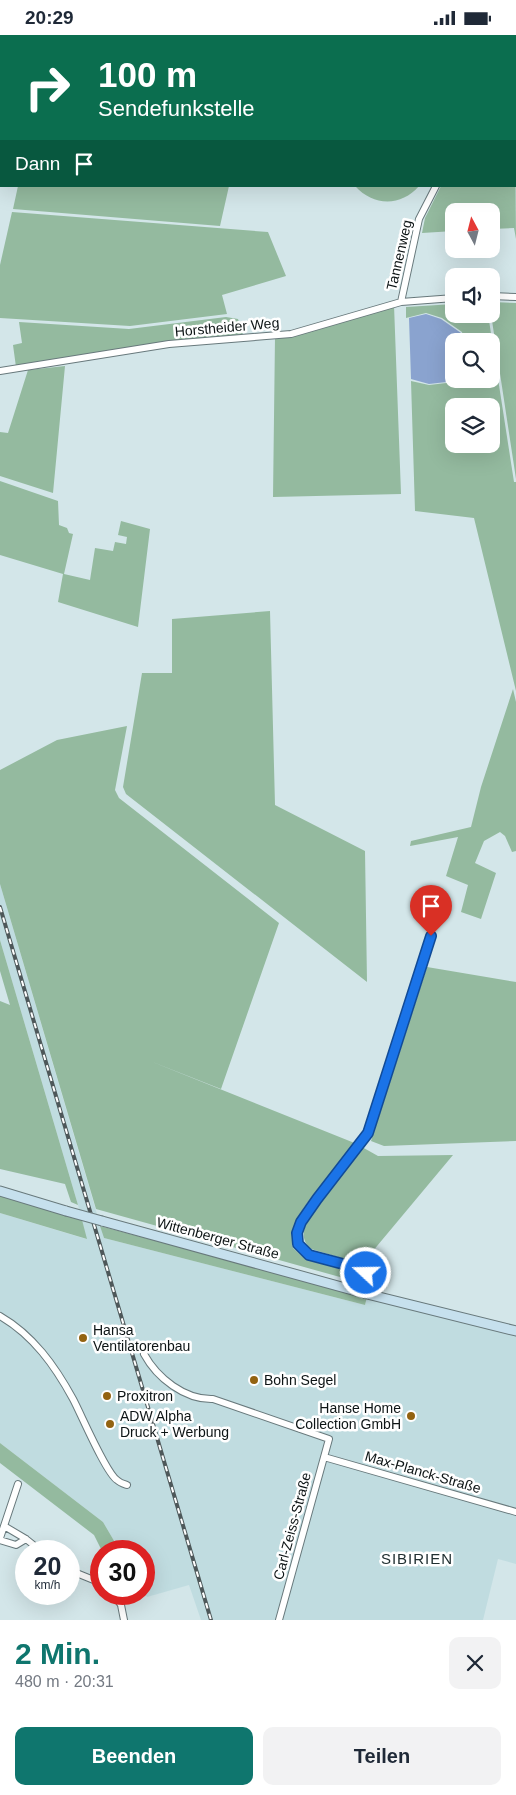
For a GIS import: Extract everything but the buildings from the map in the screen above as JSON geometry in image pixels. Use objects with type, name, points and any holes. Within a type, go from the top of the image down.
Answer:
[{"type":"main road","name":"Wittenberger Straße","points":[[0,1191],[368,1294],[516,1331]]},
{"type":"street","name":"Tannenweg","points":[[401,302],[419,219],[435,187]]},
{"type":"street","points":[[500,296],[516,297]]},
{"type":"street","name":"Horstheider Weg","points":[[0,371],[168,344],[291,334],[401,302],[445,299]]},
{"type":"street","points":[[368,1294],[368,1278],[362,1269],[309,1255],[298,1244],[297,1233],[301,1222],[317,1199],[368,1133],[431,936]]},
{"type":"street","points":[[0,1316],[27,1335],[51,1363],[72,1398],[108,1468],[116,1480],[127,1485]]},
{"type":"street","name":"Carl-Zeiss-Straße","points":[[144,1353],[150,1365],[158,1374],[186,1393],[201,1399],[213,1399],[329,1439],[279,1620]]},
{"type":"street","name":"Max-Planck-Straße","points":[[324,1457],[516,1512]]},
{"type":"street","points":[[4,1526],[26,1539],[16,1545],[0,1539],[4,1526],[18,1484]]},
{"type":"street","points":[[120,1605],[124,1620]]},
{"type":"shaded area","points":[[0,884],[104,1238],[365,1305],[367,1297],[516,1336],[516,1564],[498,1559],[483,1620],[201,1620],[189,1585],[155,1595],[155,1540],[114,1540],[103,1522],[0,1443],[0,1213],[86,1239],[78,1205],[0,940]]},
{"type":"green space","points":[[18,187],[229,187],[220,226],[13,209]]},
{"type":"green space","points":[[356,187],[418,187],[412,193],[396,201],[378,200],[362,193]]},
{"type":"green space","points":[[440,187],[516,187],[516,239],[514,228],[500,229],[500,203],[445,203],[445,232],[422,233],[425,218]]},
{"type":"green space","points":[[12,212],[268,232],[286,276],[222,295],[227,314],[130,326],[0,318],[0,265]]},
{"type":"green space","points":[[500,302],[516,303],[516,479],[500,373],[500,333],[494,333],[492,323],[500,323]]},
{"type":"green space","points":[[394,305],[401,494],[273,497],[275,337]]},
{"type":"green space","points":[[445,305],[445,320],[426,313],[406,318],[406,307]]},
{"type":"green space","points":[[226,317],[238,319],[243,335],[16,367],[13,345],[22,343],[19,322],[129,329]]},
{"type":"green space","points":[[449,323],[489,323],[491,333],[462,333]]},
{"type":"green space","points":[[65,366],[53,493],[0,476],[0,432],[8,433],[28,370]]},
{"type":"green space","points":[[411,381],[429,385],[445,383],[445,388],[499,388],[514,482],[516,482],[516,691],[474,518],[415,511]]},
{"type":"green space","points":[[0,481],[58,501],[59,525],[67,528],[69,533],[73,534],[64,574],[90,580],[95,548],[113,551],[115,542],[126,544],[127,537],[118,535],[121,521],[150,529],[138,627],[58,602],[63,574],[0,555]]},
{"type":"green space","points":[[270,611],[275,805],[365,851],[367,982],[126,794],[123,787],[142,673],[172,673],[172,619]]},
{"type":"green space","points":[[513,689],[516,702],[516,851],[512,852],[505,836],[500,832],[484,841],[475,863],[496,873],[481,919],[461,912],[468,885],[446,876],[458,837],[410,846],[411,841],[471,827],[481,787]]},
{"type":"green space","points":[[127,726],[115,790],[119,798],[279,923],[221,1089],[150,1061],[357,1144],[312,1196],[293,1229],[292,1239],[293,1248],[305,1259],[361,1273],[365,1284],[96,1209],[0,884],[0,770],[57,740]]},
{"type":"green space","points":[[0,940],[78,1205],[71,1202],[65,1184],[0,1169],[0,1001],[10,1005],[0,971]]},
{"type":"green space","points":[[427,967],[516,982],[516,1141],[384,1146],[371,1141]]},
{"type":"green space","points":[[362,1147],[378,1156],[453,1155],[362,1264],[311,1249],[305,1241],[304,1233],[310,1216]]},
{"type":"green space","points":[[0,1196],[82,1220],[87,1239],[0,1213]]},
{"type":"green space","points":[[100,1226],[367,1297],[365,1305],[104,1238]]},
{"type":"green space","points":[[0,1443],[103,1522],[114,1540],[96,1540],[94,1535],[0,1463]]},
{"type":"water","points":[[426,314],[441,319],[461,333],[445,333],[445,382],[429,384],[411,379],[409,318]]},
{"type":"railway","points":[[0,907],[211,1620]]},
{"type":"place","name":"Hansa Ventilatorenbau","points":[[83,1338]]},
{"type":"place","name":"Bohn Segel","points":[[254,1380]]},
{"type":"place","name":"Proxitron","points":[[107,1396]]},
{"type":"place","name":"Hanse Home Collection GmbH","points":[[411,1416]]},
{"type":"place","name":"ADW Alpha Druck + Werbung","points":[[110,1424]]},
{"type":"district","name":"SIBIRIEN","points":[[417,1558]]},
{"type":"route","points":[[366,1273],[362,1269],[309,1255],[298,1244],[297,1233],[301,1222],[317,1199],[354,1154],[368,1133],[431,936]]}]
